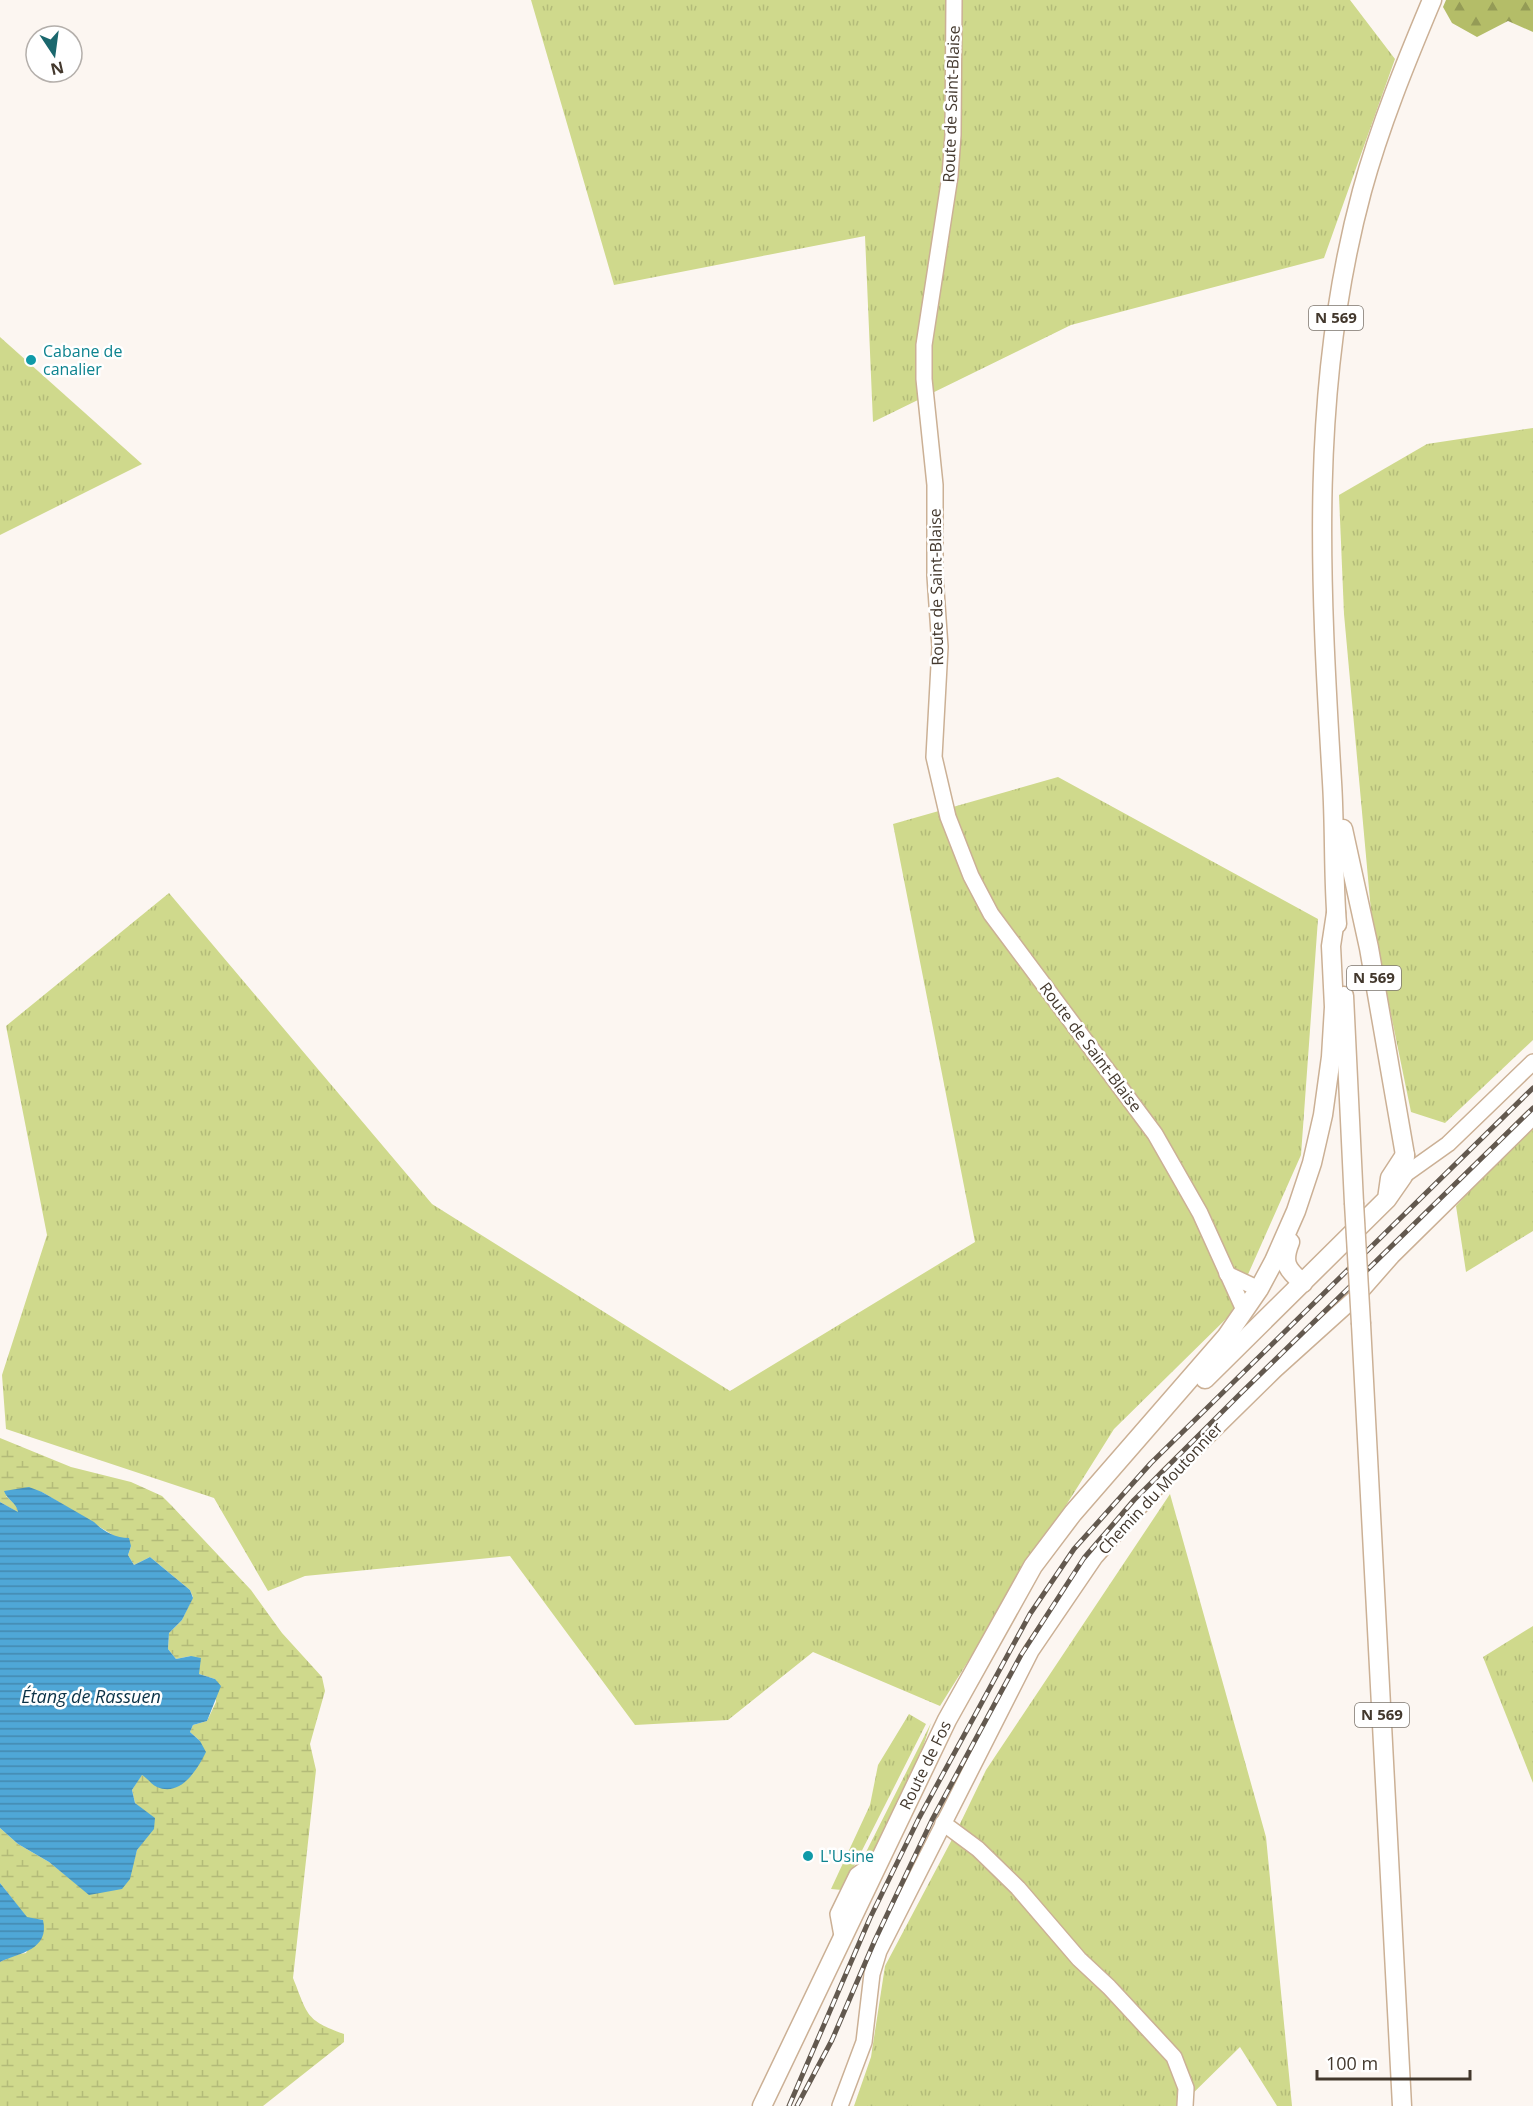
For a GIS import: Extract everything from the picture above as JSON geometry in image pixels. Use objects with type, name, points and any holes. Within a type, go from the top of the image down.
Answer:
[{"type":"main road","name":"N 569","points":[[1402,2106],[1346,1013],[1336,913],[1334,803],[1321,592],[1320,532],[1325,429],[1333,338],[1342,281],[1362,190],[1385,120],[1432,0]]},
{"type":"main road","name":"N 569","points":[[1334,803],[1344,831],[1369,948],[1405,1155]]},
{"type":"main road","points":[[1130,1450],[1211,1356],[1259,1289],[1296,1211],[1312,1162],[1323,1115],[1331,1057],[1334,1007],[1331,946],[1336,913]]},
{"type":"main road","points":[[1130,1450],[1270,1316],[1387,1199],[1403,1176],[1405,1155]]},
{"type":"main road","points":[[1387,1199],[1390,1178],[1405,1155]]},
{"type":"main road","points":[[1303,1283],[1289,1271],[1285,1256],[1310,1190],[1312,1162]]},
{"type":"main road","points":[[1259,1289],[1274,1292],[1303,1283]]},
{"type":"main road","points":[[1259,1289],[1268,1302],[1270,1316]]},
{"type":"main road","points":[[1244,1310],[1270,1316]]},
{"type":"main road","name":"Route de Fos","points":[[762,2106],[946,1720],[1033,1566],[1073,1513],[1130,1450]]},
{"type":"street","name":"Route de Saint-Blaise","points":[[954,0],[953,135],[950,176],[924,345],[924,379],[935,485],[935,576],[940,647],[934,757],[948,816],[971,876],[991,914],[1155,1134],[1200,1213],[1244,1310]]},
{"type":"street","points":[[1403,1176],[1448,1144],[1533,1062]]},
{"type":"street","name":"Chemin du Moutonnier","points":[[840,2106],[864,2042],[872,1974],[879,1951],[1031,1651],[1095,1557],[1166,1478],[1275,1370],[1356,1297],[1392,1256],[1533,1117]]},
{"type":"street","points":[[1405,1155],[1435,1153]]},
{"type":"street","points":[[1227,1274],[1259,1289]]},
{"type":"street","points":[[943,1823],[978,1849],[1018,1888],[1079,1959],[1109,1987],[1174,2057],[1186,2088],[1185,2106]]},
{"type":"green space","points":[[531,0],[1350,0],[1395,59],[1324,258],[1071,325],[873,422],[865,236],[614,285]]},
{"type":"green space","points":[[1446,0],[1533,0],[1533,32],[1508,21],[1477,37],[1452,23],[1443,7]]},
{"type":"green space","points":[[0,337],[142,464],[0,535]]},
{"type":"green space","points":[[1533,428],[1533,1040],[1445,1123],[1411,1112],[1372,922],[1344,614],[1339,495],[1427,444]]},
{"type":"green space","points":[[1058,777],[1318,919],[1301,1155],[1230,1315],[1114,1429],[940,1706],[813,1652],[728,1720],[635,1725],[510,1556],[305,1576],[268,1591],[214,1498],[6,1429],[2,1375],[47,1235],[6,1026],[169,893],[432,1204],[730,1391],[975,1242],[893,824]]},
{"type":"green space","points":[[1533,1122],[1533,1231],[1466,1272],[1456,1206]]},
{"type":"green space","points":[[0,1438],[71,1467],[131,1482],[162,1496],[251,1590],[282,1633],[322,1677],[325,1691],[310,1744],[316,1770],[293,1978],[310,2015],[322,2025],[344,2034],[344,2042],[263,2106],[0,2106],[0,1962],[14,1955],[26,1953],[43,1920],[27,1918],[0,1883],[0,1828],[18,1844],[49,1862],[89,1894],[133,1864],[137,1850],[144,1840],[145,1812],[135,1803],[132,1790],[142,1774],[200,1741],[190,1732],[193,1725],[207,1721],[216,1702],[215,1679],[199,1674],[199,1667],[191,1656],[176,1659],[168,1649],[169,1633],[182,1620],[193,1597],[190,1590],[150,1557],[134,1565],[128,1555],[131,1546],[42,1492],[6,1496],[18,1507],[19,1513],[0,1502]]},
{"type":"green space","points":[[1170,1494],[1266,1837],[1292,2106],[1277,2106],[1240,2047],[1180,2106],[854,2106],[871,2057],[885,1966],[986,1770]]},
{"type":"green space","points":[[1533,1626],[1533,1783],[1483,1657]]},
{"type":"green space","points":[[909,1714],[926,1724],[842,1890],[831,1889],[870,1805],[878,1765]]},
{"type":"green space","points":[[931,1723],[911,1781],[893,1821],[870,1856],[857,1870]]},
{"type":"water","name":"Étang de Rassuen","points":[[29,1487],[42,1492],[110,1533],[129,1538],[131,1546],[128,1555],[134,1565],[150,1557],[190,1590],[193,1598],[182,1620],[169,1633],[168,1649],[176,1659],[191,1656],[201,1658],[199,1674],[215,1679],[221,1686],[207,1721],[193,1725],[190,1732],[200,1741],[206,1752],[193,1774],[181,1785],[166,1789],[155,1786],[142,1775],[132,1790],[135,1803],[155,1818],[154,1829],[137,1850],[130,1879],[122,1889],[89,1895],[49,1862],[18,1844],[0,1828],[0,1502],[18,1512],[4,1491]]},
{"type":"water","points":[[0,1883],[27,1917],[43,1920],[44,1930],[42,1938],[31,1949],[0,1962]]},
{"type":"railway","points":[[789,2106],[870,1918],[919,1818],[1030,1614],[1074,1549],[1151,1463],[1533,1088]]},
{"type":"railway","points":[[797,2106],[832,2040],[875,1940],[932,1820],[1021,1655],[1084,1558],[1134,1500],[1533,1108]]},
{"type":"place","name":"Cabane de canalier","points":[[31,360]]},
{"type":"place","name":"L'Usine","points":[[808,1856]]}]
